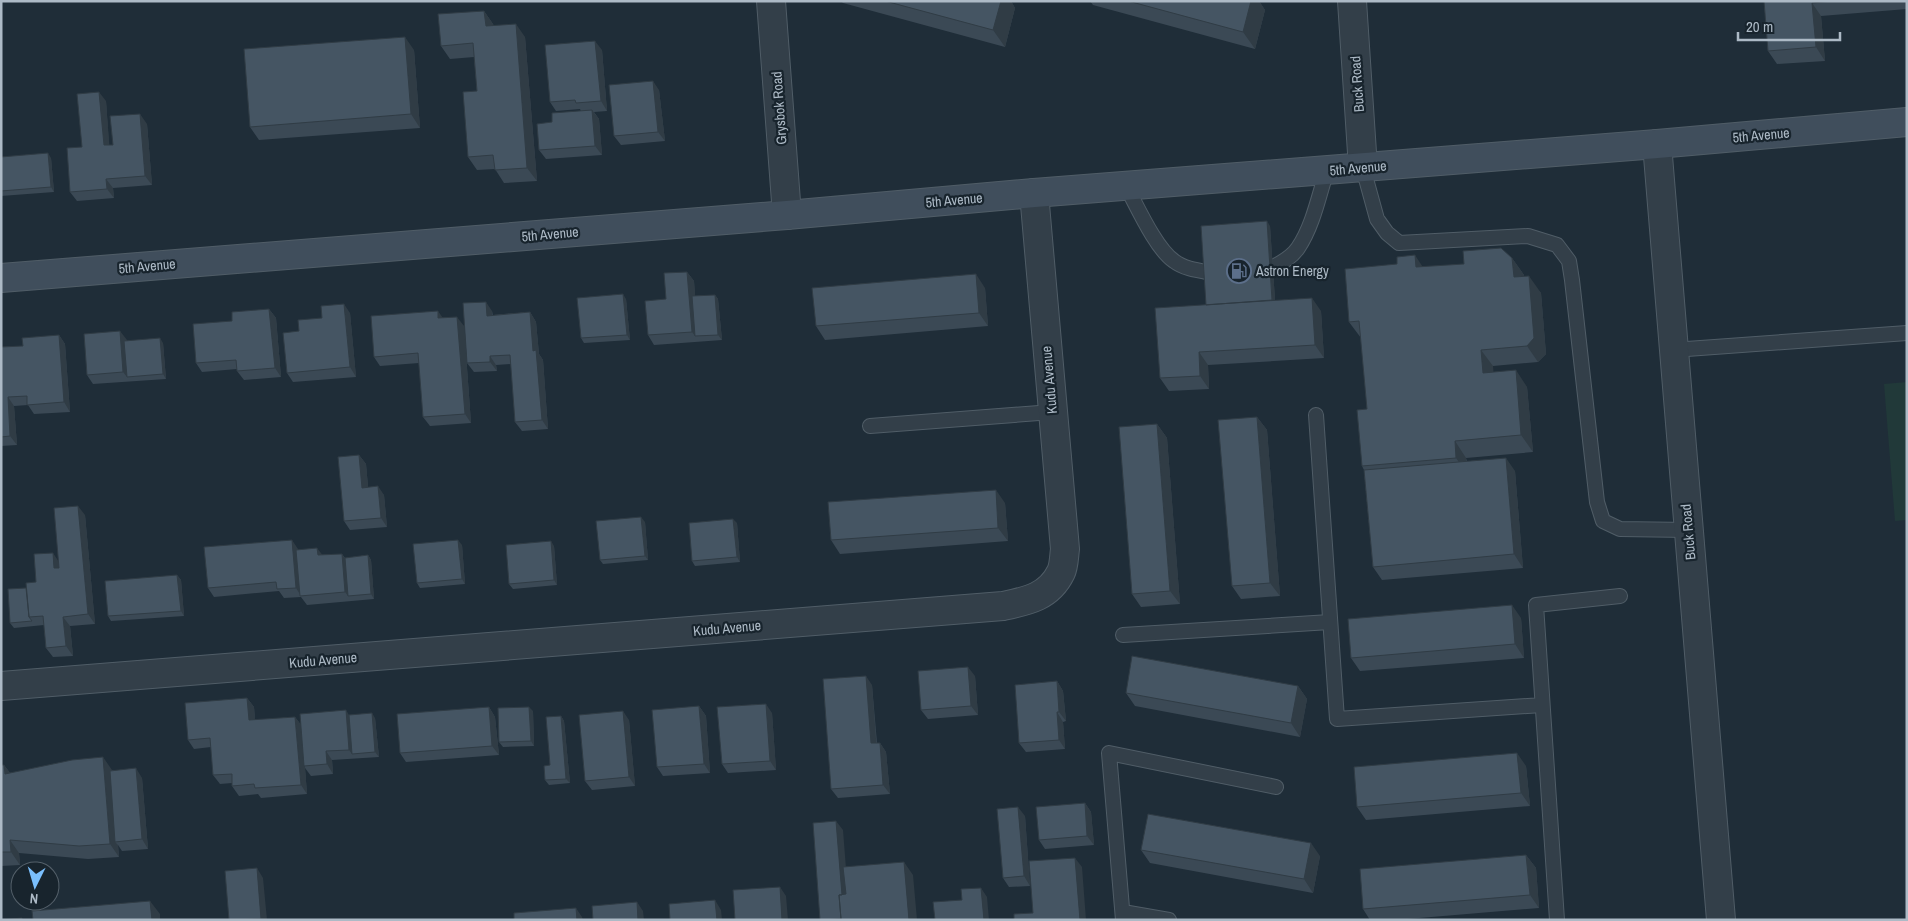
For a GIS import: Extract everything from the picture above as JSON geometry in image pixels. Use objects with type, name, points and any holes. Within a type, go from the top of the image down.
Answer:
[{"type":"main road","name":"5th Avenue","points":[[1,278],[1657,144],[1907,122]]},
{"type":"street","name":"Grysbok Road","points":[[771,1],[787,215]]},
{"type":"street","name":"Buck Road","points":[[1352,1],[1363,168]]},
{"type":"street","name":"Buck Road","points":[[1657,144],[1720,920]]},
{"type":"street","name":"Kudu Avenue","points":[[1,686],[1003,606],[1026,601],[1048,591],[1061,571],[1065,549],[1034,193]]},
{"type":"lane","points":[[1363,168],[1377,219],[1387,233],[1399,243],[1528,236],[1557,245],[1569,261],[1597,502],[1603,521],[1620,530],[1688,530]]},
{"type":"lane","points":[[1273,267],[1288,259],[1298,248],[1307,230],[1327,170]]},
{"type":"lane","points":[[1126,186],[1160,246],[1173,261],[1186,268],[1207,272]]},
{"type":"lane","points":[[1673,350],[1907,333]]},
{"type":"lane","points":[[870,426],[1052,412]]},
{"type":"lane","points":[[1316,415],[1337,719],[1542,705]]},
{"type":"lane","points":[[1557,920],[1536,605],[1620,596]]},
{"type":"lane","points":[[1123,635],[1330,622]]},
{"type":"lane","points":[[1169,920],[1123,916],[1109,753],[1276,787]]},
{"type":"green space","points":[[1907,382],[1907,520],[1895,521],[1884,384]]},
{"type":"building","points":[[885,1],[1001,1],[993,30]]},
{"type":"building","points":[[1128,1],[1251,1],[1243,32]]},
{"type":"building","points":[[1764,1],[1833,1],[1812,3],[1816,47],[1768,51]]},
{"type":"building","points":[[484,11],[486,26],[516,24],[527,168],[495,170],[493,155],[468,157],[463,92],[477,91],[473,43],[441,46],[438,14]]},
{"type":"building","points":[[405,37],[411,114],[250,127],[244,49]]},
{"type":"building","points":[[595,41],[601,101],[576,103],[575,100],[550,102],[545,45]]},
{"type":"building","points":[[653,81],[658,132],[614,136],[609,85]]},
{"type":"building","points":[[99,92],[104,145],[113,145],[110,116],[140,114],[145,176],[106,179],[107,189],[70,192],[67,148],[82,147],[77,94]]},
{"type":"building","points":[[592,110],[595,146],[539,150],[537,124],[552,122],[552,113]]},
{"type":"building","points":[[48,153],[51,187],[1,191],[1,157]]},
{"type":"building","points":[[1267,221],[1272,300],[1206,305],[1201,226]]},
{"type":"building","points":[[1501,248],[1512,258],[1514,277],[1529,276],[1534,338],[1527,346],[1481,350],[1483,373],[1516,370],[1521,435],[1455,441],[1456,458],[1362,466],[1357,410],[1367,409],[1359,321],[1349,322],[1345,269],[1397,264],[1397,257],[1415,255],[1416,267],[1464,264],[1463,251]]},
{"type":"building","points":[[687,272],[692,332],[648,335],[645,301],[666,299],[664,273]]},
{"type":"building","points":[[976,274],[979,313],[816,326],[812,288]]},
{"type":"building","points":[[623,294],[627,335],[581,338],[577,298]]},
{"type":"building","points":[[715,295],[718,335],[695,336],[692,296]]},
{"type":"building","points":[[1312,298],[1315,345],[1199,352],[1200,376],[1160,378],[1155,308]]},
{"type":"building","points":[[486,302],[487,316],[530,312],[533,351],[536,350],[542,420],[515,422],[510,355],[490,356],[490,362],[467,363],[463,303]]},
{"type":"building","points":[[344,304],[350,367],[287,373],[283,333],[299,331],[298,320],[322,318],[321,306]]},
{"type":"building","points":[[269,309],[275,368],[237,371],[236,360],[196,363],[193,324],[232,321],[232,312]]},
{"type":"building","points":[[438,311],[438,318],[457,317],[465,414],[423,417],[418,353],[374,357],[371,316]]},
{"type":"building","points":[[120,331],[123,372],[87,375],[84,334]]},
{"type":"building","points":[[59,335],[64,402],[27,405],[27,396],[8,397],[10,436],[1,437],[1,347],[23,346],[22,338]]},
{"type":"building","points":[[160,338],[163,374],[127,377],[124,341]]},
{"type":"building","points":[[1257,417],[1270,583],[1232,586],[1218,420]]},
{"type":"building","points":[[1157,424],[1170,591],[1132,594],[1119,427]]},
{"type":"building","points":[[359,455],[362,488],[378,486],[381,518],[344,521],[338,457]]},
{"type":"building","points":[[1506,458],[1514,554],[1373,567],[1364,470]]},
{"type":"building","points":[[996,490],[998,528],[831,540],[828,502]]},
{"type":"building","points":[[78,506],[88,614],[63,617],[66,646],[46,648],[43,616],[29,617],[26,583],[36,582],[34,554],[53,553],[54,568],[59,568],[54,508]]},
{"type":"building","points":[[641,517],[645,556],[600,560],[596,521]]},
{"type":"building","points":[[733,519],[737,557],[692,561],[689,523]]},
{"type":"building","points":[[292,540],[296,588],[277,589],[276,582],[208,588],[204,547]]},
{"type":"building","points":[[458,540],[462,579],[417,583],[413,544]]},
{"type":"building","points":[[551,541],[554,580],[509,584],[506,545]]},
{"type":"building","points":[[317,548],[318,555],[342,554],[345,592],[300,596],[296,550]]},
{"type":"building","points":[[368,555],[371,594],[348,596],[345,558]]},
{"type":"building","points":[[177,575],[181,611],[108,616],[105,581]]},
{"type":"building","points":[[26,588],[29,617],[32,621],[10,623],[8,589]]},
{"type":"building","points":[[1512,605],[1515,644],[1351,658],[1348,619]]},
{"type":"building","points":[[1132,656],[1298,686],[1291,723],[1126,693]]},
{"type":"building","points":[[968,667],[971,706],[921,710],[918,671]]},
{"type":"building","points":[[866,676],[871,743],[880,743],[883,785],[831,789],[823,679]]},
{"type":"building","points":[[1057,681],[1059,740],[1019,743],[1015,685]]},
{"type":"building","points":[[247,698],[249,720],[295,717],[301,785],[255,788],[254,784],[232,786],[232,774],[213,775],[210,738],[188,740],[185,703]]},
{"type":"building","points":[[766,704],[770,761],[722,764],[717,707]]},
{"type":"building","points":[[699,706],[704,764],[657,767],[652,710]]},
{"type":"building","points":[[489,707],[492,746],[400,753],[397,714]]},
{"type":"building","points":[[529,707],[531,741],[499,742],[498,708]]},
{"type":"building","points":[[346,710],[349,750],[326,751],[327,764],[304,766],[300,714]]},
{"type":"building","points":[[623,711],[629,777],[585,781],[579,715]]},
{"type":"building","points":[[372,713],[375,752],[352,754],[349,715]]},
{"type":"building","points":[[561,716],[566,779],[545,780],[544,766],[550,765],[546,717]]},
{"type":"building","points":[[1517,753],[1521,793],[1357,807],[1354,767]]},
{"type":"building","points":[[103,757],[110,844],[79,846],[10,840],[11,852],[1,852],[1,765],[4,765],[5,774],[72,760]]},
{"type":"building","points":[[136,768],[142,839],[115,842],[110,771]]},
{"type":"building","points":[[1085,803],[1087,836],[1039,840],[1036,807]]},
{"type":"building","points":[[1018,807],[1024,876],[1003,878],[997,809]]},
{"type":"building","points":[[1148,814],[1311,843],[1304,879],[1141,850]]},
{"type":"building","points":[[836,821],[842,895],[839,895],[841,919],[820,920],[813,823]]},
{"type":"building","points":[[1526,855],[1530,895],[1363,909],[1360,869]]},
{"type":"building","points":[[1075,858],[1080,920],[1014,920],[1014,914],[1033,913],[1029,861]]},
{"type":"building","points":[[904,862],[909,920],[838,920],[841,919],[839,895],[846,894],[843,867]]},
{"type":"building","points":[[257,868],[261,919],[229,920],[225,871]]},
{"type":"building","points":[[780,887],[782,920],[735,920],[733,890]]},
{"type":"building","points":[[981,888],[984,920],[935,920],[933,902],[962,900],[961,889]]},
{"type":"building","points":[[715,900],[717,920],[670,920],[669,904]]},
{"type":"building","points":[[150,901],[152,920],[33,920],[32,911],[60,911],[60,909]]},
{"type":"building","points":[[637,902],[638,920],[593,920],[592,906]]},
{"type":"building","points":[[576,908],[577,920],[514,920],[514,913]]},
{"type":"building","points":[[22,918],[22,920],[1,920]]},
{"type":"place","name":"Astron Energy","points":[[1239,271]]}]
